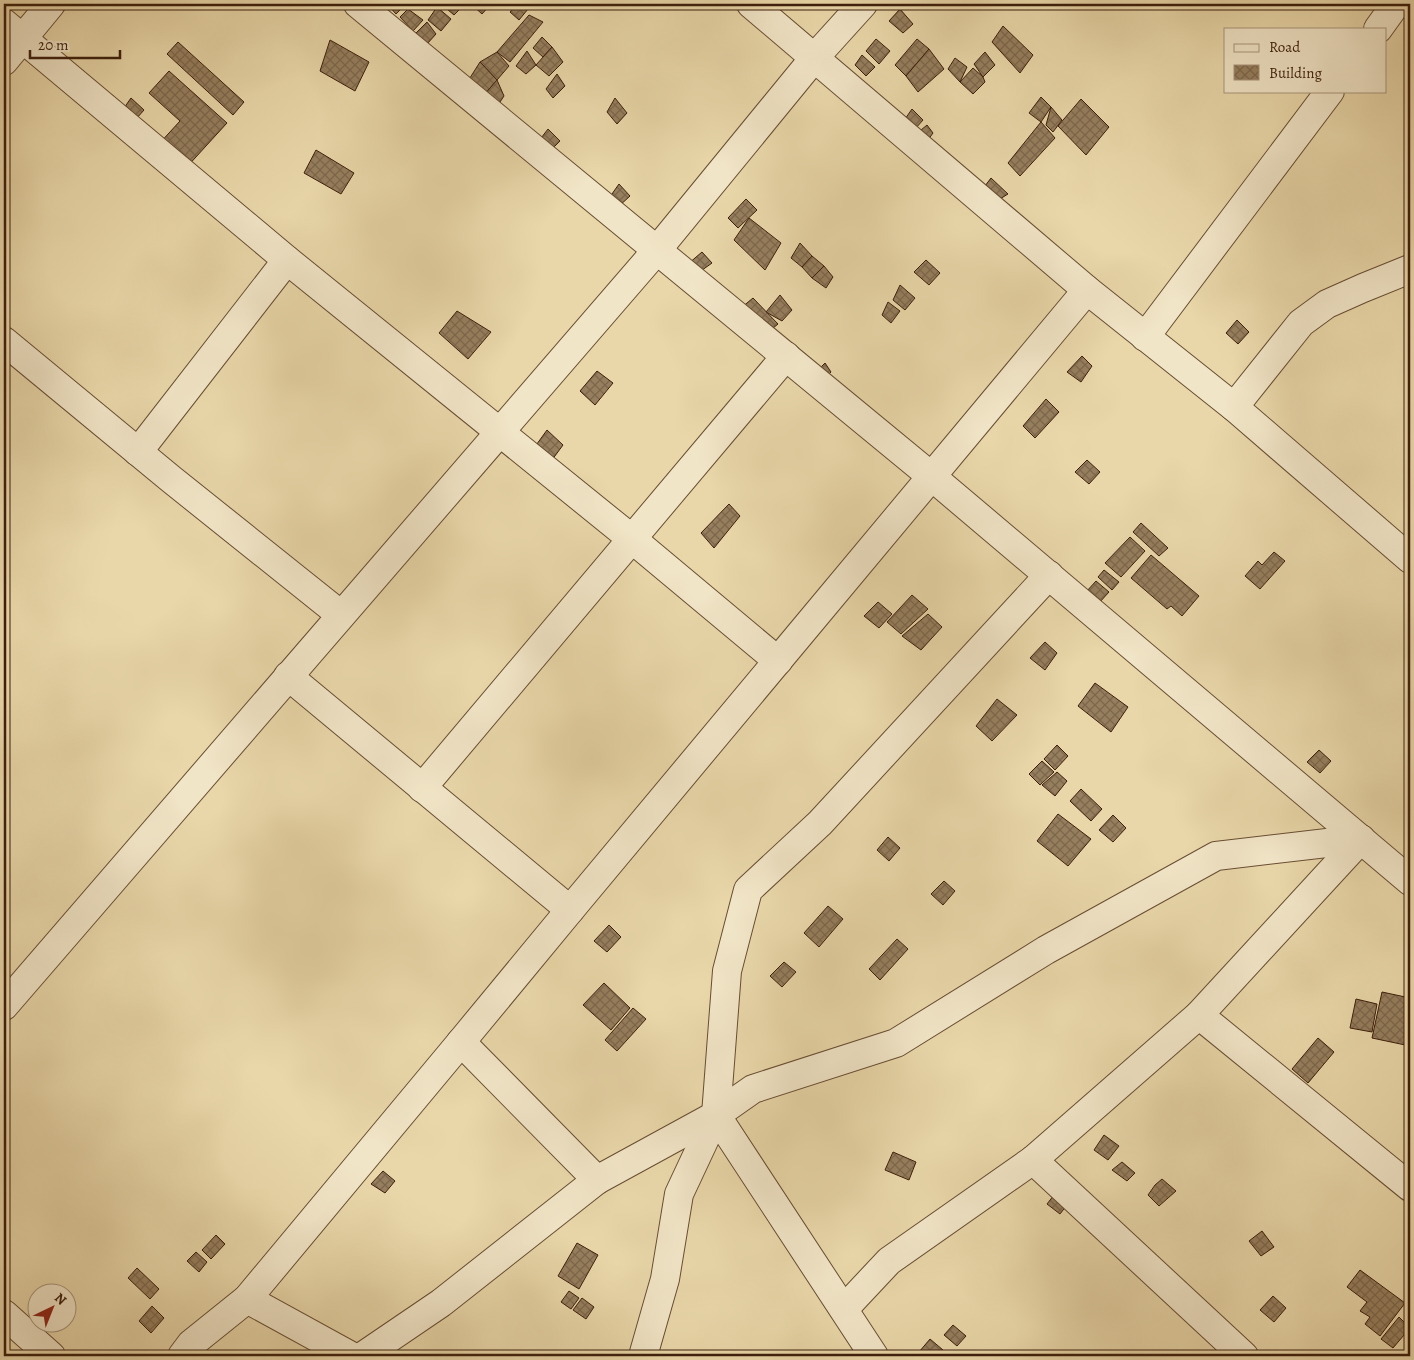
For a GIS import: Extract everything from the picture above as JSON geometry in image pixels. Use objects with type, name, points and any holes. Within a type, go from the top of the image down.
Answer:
[{"type":"street","points":[[4,62],[13,31],[51,4]]},
{"type":"street","points":[[358,4],[932,476],[1410,881]]},
{"type":"street","points":[[751,4],[1087,290],[1234,407],[1410,559]]},
{"type":"street","points":[[5,1001],[657,250],[815,57],[863,4]]},
{"type":"street","points":[[1379,28],[1396,4]]},
{"type":"street","points":[[13,31],[288,260],[500,431],[778,660]]},
{"type":"street","points":[[1145,337],[1329,92]]},
{"type":"street","points":[[138,452],[288,260]]},
{"type":"street","points":[[1234,407],[1301,323],[1327,304],[1410,269]]},
{"type":"street","points":[[182,1356],[191,1344],[247,1299],[1087,290]]},
{"type":"street","points":[[4,341],[138,452],[341,615]]},
{"type":"street","points":[[422,788],[786,356]]},
{"type":"street","points":[[642,1356],[665,1279],[679,1194],[716,1115],[727,972],[748,890],[820,823],[1049,575]]},
{"type":"street","points":[[288,676],[570,910]]},
{"type":"street","points":[[844,1309],[889,1262],[1033,1160],[1199,1015],[1361,839]]},
{"type":"street","points":[[363,1356],[441,1302],[597,1180],[716,1115],[753,1089],[896,1043],[1046,950],[1216,856],[1361,839]]},
{"type":"street","points":[[1199,1015],[1410,1187]]},
{"type":"street","points":[[461,1042],[597,1180]]},
{"type":"street","points":[[716,1115],[874,1356]]},
{"type":"street","points":[[1033,1160],[1244,1356]]},
{"type":"street","points":[[247,1299],[351,1356]]},
{"type":"street","points":[[4,1314],[51,1356]]},
{"type":"building","points":[[390,4],[406,4],[396,14],[389,6]]},
{"type":"building","points":[[441,4],[456,4],[461,8],[454,15]]},
{"type":"building","points":[[471,4],[491,4],[482,14]]},
{"type":"building","points":[[517,4],[522,4],[528,9],[519,20],[510,12]]},
{"type":"building","points":[[437,7],[451,19],[441,31],[428,20]]},
{"type":"building","points":[[408,9],[423,20],[413,31],[400,17]]},
{"type":"building","points":[[900,9],[913,24],[903,33],[889,21]]},
{"type":"building","points":[[529,15],[543,22],[510,62],[497,52]]},
{"type":"building","points":[[427,22],[436,34],[427,44],[416,33]]},
{"type":"building","points":[[1003,26],[1033,55],[1020,73],[992,42]]},
{"type":"building","points":[[542,37],[552,47],[543,57],[533,48]]},
{"type":"building","points":[[876,39],[890,51],[879,64],[866,51]]},
{"type":"building","points":[[917,39],[929,49],[906,76],[895,65]]},
{"type":"building","points":[[330,40],[369,62],[355,91],[320,71]]},
{"type":"building","points":[[178,42],[244,102],[233,115],[167,54]]},
{"type":"building","points":[[552,47],[563,62],[549,76],[536,65]]},
{"type":"building","points":[[929,49],[944,69],[918,92],[906,76]]},
{"type":"building","points":[[527,51],[536,65],[526,74],[516,66]]},
{"type":"building","points":[[497,52],[509,66],[497,80],[480,62]]},
{"type":"building","points":[[985,52],[995,65],[983,77],[974,64]]},
{"type":"building","points":[[862,55],[875,67],[866,76],[855,65]]},
{"type":"building","points":[[955,58],[967,67],[960,82],[948,69]]},
{"type":"building","points":[[480,62],[497,80],[484,95],[468,81]]},
{"type":"building","points":[[973,68],[983,77],[985,82],[973,94],[960,82]]},
{"type":"building","points":[[169,71],[227,123],[185,169],[158,145],[180,121],[149,93]]},
{"type":"building","points":[[557,74],[565,86],[553,98],[546,89]]},
{"type":"building","points":[[497,80],[504,96],[496,108],[484,95]]},
{"type":"building","points":[[1041,97],[1051,107],[1041,122],[1029,113]]},
{"type":"building","points":[[131,98],[144,110],[136,119],[124,108]]},
{"type":"building","points":[[615,98],[627,113],[617,124],[607,112]]},
{"type":"building","points":[[1081,99],[1109,127],[1086,155],[1058,126]]},
{"type":"building","points":[[1051,107],[1062,120],[1053,132],[1046,125]]},
{"type":"building","points":[[912,109],[923,120],[915,129],[905,119]]},
{"type":"building","points":[[1041,122],[1055,138],[1020,176],[1008,163]]},
{"type":"building","points":[[927,125],[933,133],[925,144],[915,135]]},
{"type":"building","points":[[548,129],[560,141],[549,152],[538,142]]},
{"type":"building","points":[[316,150],[354,173],[341,194],[304,173]]},
{"type":"building","points":[[991,178],[1008,194],[995,202],[982,190]]},
{"type":"building","points":[[619,184],[630,196],[618,207],[607,201]]},
{"type":"building","points":[[746,199],[757,210],[738,228],[728,218]]},
{"type":"building","points":[[749,218],[781,243],[765,270],[734,240]]},
{"type":"building","points":[[800,243],[812,256],[802,267],[791,258]]},
{"type":"building","points":[[702,252],[712,263],[698,273],[688,264]]},
{"type":"building","points":[[812,256],[824,266],[812,278],[802,267]]},
{"type":"building","points":[[926,260],[940,273],[929,285],[914,272]]},
{"type":"building","points":[[824,266],[833,277],[826,288],[812,278]]},
{"type":"building","points":[[900,285],[915,298],[905,310],[893,300]]},
{"type":"building","points":[[780,295],[792,310],[782,321],[766,312]]},
{"type":"building","points":[[753,298],[778,324],[766,334],[741,308]]},
{"type":"building","points":[[888,302],[900,311],[891,323],[882,315]]},
{"type":"building","points":[[457,311],[491,332],[468,359],[439,333]]},
{"type":"building","points":[[1237,320],[1249,332],[1238,344],[1226,333]]},
{"type":"building","points":[[1082,356],[1092,366],[1081,382],[1067,372]]},
{"type":"building","points":[[825,363],[831,372],[823,380],[816,372]]},
{"type":"building","points":[[597,371],[613,383],[595,405],[580,391]]},
{"type":"building","points":[[1046,399],[1059,412],[1035,438],[1023,426]]},
{"type":"building","points":[[547,430],[563,445],[549,464],[529,455]]},
{"type":"building","points":[[1087,460],[1100,472],[1089,484],[1075,472]]},
{"type":"building","points":[[729,504],[740,516],[714,548],[701,533]]},
{"type":"building","points":[[1141,523],[1168,548],[1159,556],[1133,532]]},
{"type":"building","points":[[1130,537],[1145,551],[1121,577],[1105,563]]},
{"type":"building","points":[[1274,552],[1285,561],[1260,589],[1245,576],[1258,561],[1262,565]]},
{"type":"building","points":[[1151,555],[1199,596],[1182,616],[1171,606],[1167,609],[1131,578]]},
{"type":"building","points":[[1104,570],[1119,582],[1112,590],[1098,577]]},
{"type":"building","points":[[1096,581],[1109,592],[1099,603],[1086,592]]},
{"type":"building","points":[[912,595],[928,609],[901,634],[887,622]]},
{"type":"building","points":[[878,602],[892,614],[879,628],[864,616]]},
{"type":"building","points":[[928,614],[942,627],[921,650],[902,636]]},
{"type":"building","points":[[1045,642],[1057,653],[1045,670],[1030,658]]},
{"type":"building","points":[[1095,683],[1128,707],[1111,732],[1078,706]]},
{"type":"building","points":[[997,699],[1017,715],[992,741],[976,726]]},
{"type":"building","points":[[1057,745],[1068,756],[1055,770],[1044,759]]},
{"type":"building","points":[[1319,750],[1331,761],[1320,773],[1307,762]]},
{"type":"building","points":[[1042,761],[1054,772],[1040,785],[1029,774]]},
{"type":"building","points":[[1057,772],[1067,781],[1055,796],[1042,785]]},
{"type":"building","points":[[1081,789],[1102,809],[1091,821],[1070,801]]},
{"type":"building","points":[[1058,814],[1091,839],[1068,866],[1037,841]]},
{"type":"building","points":[[1113,815],[1126,828],[1113,842],[1099,830]]},
{"type":"building","points":[[888,837],[900,848],[889,861],[877,850]]},
{"type":"building","points":[[944,881],[955,891],[943,905],[931,894]]},
{"type":"building","points":[[828,906],[843,919],[819,947],[804,933]]},
{"type":"building","points":[[609,925],[621,937],[607,952],[594,941]]},
{"type":"building","points":[[897,939],[908,949],[880,980],[869,969]]},
{"type":"building","points":[[784,962],[796,972],[782,987],[770,976]]},
{"type":"building","points":[[604,983],[630,1008],[611,1030],[583,1005]]},
{"type":"building","points":[[1382,992],[1410,998],[1410,1046],[1372,1038]]},
{"type":"building","points":[[1356,999],[1377,1004],[1372,1032],[1350,1028]]},
{"type":"building","points":[[633,1008],[646,1019],[617,1051],[605,1040]]},
{"type":"building","points":[[1318,1038],[1334,1052],[1308,1083],[1292,1069]]},
{"type":"building","points":[[1104,1135],[1119,1146],[1108,1160],[1094,1150]]},
{"type":"building","points":[[893,1152],[916,1162],[909,1180],[885,1170]]},
{"type":"building","points":[[1122,1162],[1135,1173],[1127,1181],[1112,1170]]},
{"type":"building","points":[[383,1171],[395,1181],[385,1193],[371,1184]]},
{"type":"building","points":[[1162,1179],[1176,1191],[1159,1206],[1148,1195]]},
{"type":"building","points":[[1057,1191],[1070,1201],[1060,1214],[1047,1204]]},
{"type":"building","points":[[1262,1231],[1274,1247],[1261,1256],[1249,1241]]},
{"type":"building","points":[[216,1235],[225,1244],[211,1259],[202,1250]]},
{"type":"building","points":[[577,1243],[598,1255],[579,1289],[558,1276]]},
{"type":"building","points":[[196,1252],[207,1262],[199,1272],[187,1261]]},
{"type":"building","points":[[137,1268],[159,1289],[150,1299],[128,1278]]},
{"type":"building","points":[[1360,1270],[1405,1303],[1380,1336],[1365,1324],[1370,1317],[1360,1311],[1367,1302],[1347,1287]]},
{"type":"building","points":[[569,1291],[579,1298],[571,1309],[561,1302]]},
{"type":"building","points":[[1273,1296],[1286,1308],[1274,1322],[1260,1310]]},
{"type":"building","points":[[582,1298],[594,1307],[586,1319],[573,1310]]},
{"type":"building","points":[[152,1306],[164,1318],[151,1333],[139,1321]]},
{"type":"building","points":[[1399,1317],[1410,1328],[1393,1348],[1381,1339]]},
{"type":"building","points":[[953,1325],[966,1336],[957,1346],[944,1335]]},
{"type":"building","points":[[930,1339],[943,1350],[939,1356],[925,1356],[919,1352]]}]
